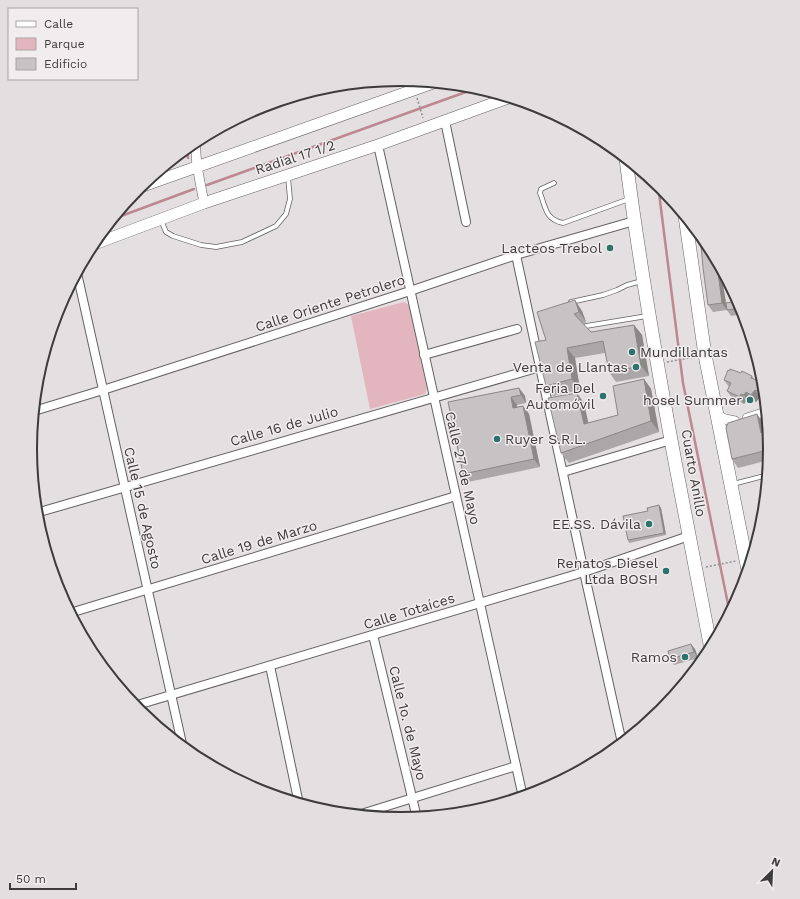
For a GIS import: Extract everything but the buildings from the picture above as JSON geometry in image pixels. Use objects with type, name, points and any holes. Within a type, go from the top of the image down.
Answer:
[{"type":"highway","name":"Cuarto Anillo","points":[[627,167],[643,280],[671,440],[709,639]]},
{"type":"highway","points":[[687,227],[705,355],[746,560]]},
{"type":"main road","name":"Radial 17 1/2","points":[[158,180],[412,87]]},
{"type":"main road","name":"Radial 17 1/2","points":[[103,241],[204,203],[378,146],[500,101]]},
{"type":"street","points":[[445,121],[466,222]]},
{"type":"street","name":"Calle 27 de Mayo","points":[[378,146],[522,791]]},
{"type":"street","points":[[196,150],[204,203]]},
{"type":"street","name":"Calle Oriente Petrolero","points":[[39,408],[103,390],[410,291],[516,255],[634,221]]},
{"type":"street","points":[[516,255],[621,737]]},
{"type":"street","name":"Calle 15 de Agosto","points":[[79,281],[181,738]]},
{"type":"street","points":[[424,355],[517,329]]},
{"type":"street","name":"Calle 16 de Julio","points":[[42,511],[124,486],[540,367]]},
{"type":"street","points":[[716,414],[725,419],[736,421]]},
{"type":"street","points":[[721,440],[726,429],[736,421],[761,414]]},
{"type":"street","points":[[563,472],[671,440]]},
{"type":"street","name":"Calle 19 de Marzo","points":[[75,612],[456,496]]},
{"type":"street","name":"Calle Totaíces","points":[[141,704],[584,572],[689,536]]},
{"type":"street","name":"Calle 1o. de Mayo","points":[[373,635],[416,812]]},
{"type":"street","points":[[270,666],[298,797]]},
{"type":"street","points":[[370,811],[516,766]]},
{"type":"lane","points":[[161,219],[166,232],[173,236],[201,245],[216,247],[242,242],[276,226],[286,214],[290,199],[288,176]]},
{"type":"lane","points":[[554,183],[541,190],[540,193],[549,217],[554,221],[562,223],[631,198]]},
{"type":"lane","points":[[565,304],[603,295],[643,280]]},
{"type":"lane","points":[[586,326],[650,316]]},
{"type":"lane","points":[[730,484],[762,476]]},
{"type":"path","points":[[418,102],[422,114]]},
{"type":"path","points":[[670,361],[691,358]]},
{"type":"path","points":[[707,567],[737,561]]},
{"type":"green space","points":[[404,302],[411,306],[427,388],[425,394],[370,409],[351,316]]},
{"type":"waterway","points":[[207,185],[465,92]]},
{"type":"waterway","points":[[123,215],[194,189]]},
{"type":"waterway","points":[[659,195],[683,383],[728,605]]},
{"type":"place","name":"Lacteos Trebol","points":[[610,248]]},
{"type":"place","name":"Mundillantas","points":[[632,352]]},
{"type":"place","name":"Venta de Llantas","points":[[636,367]]},
{"type":"place","name":"Feria Del Automóvil","points":[[603,396]]},
{"type":"place","name":"hosel Summer","points":[[750,400]]},
{"type":"place","name":"Ruyer S.R.L.","points":[[497,439]]},
{"type":"place","name":"EE.SS. Dávila","points":[[649,524]]},
{"type":"place","name":"Renatos Diesel Ltda BOSH","points":[[666,571]]},
{"type":"place","name":"Ramos","points":[[685,657]]}]
